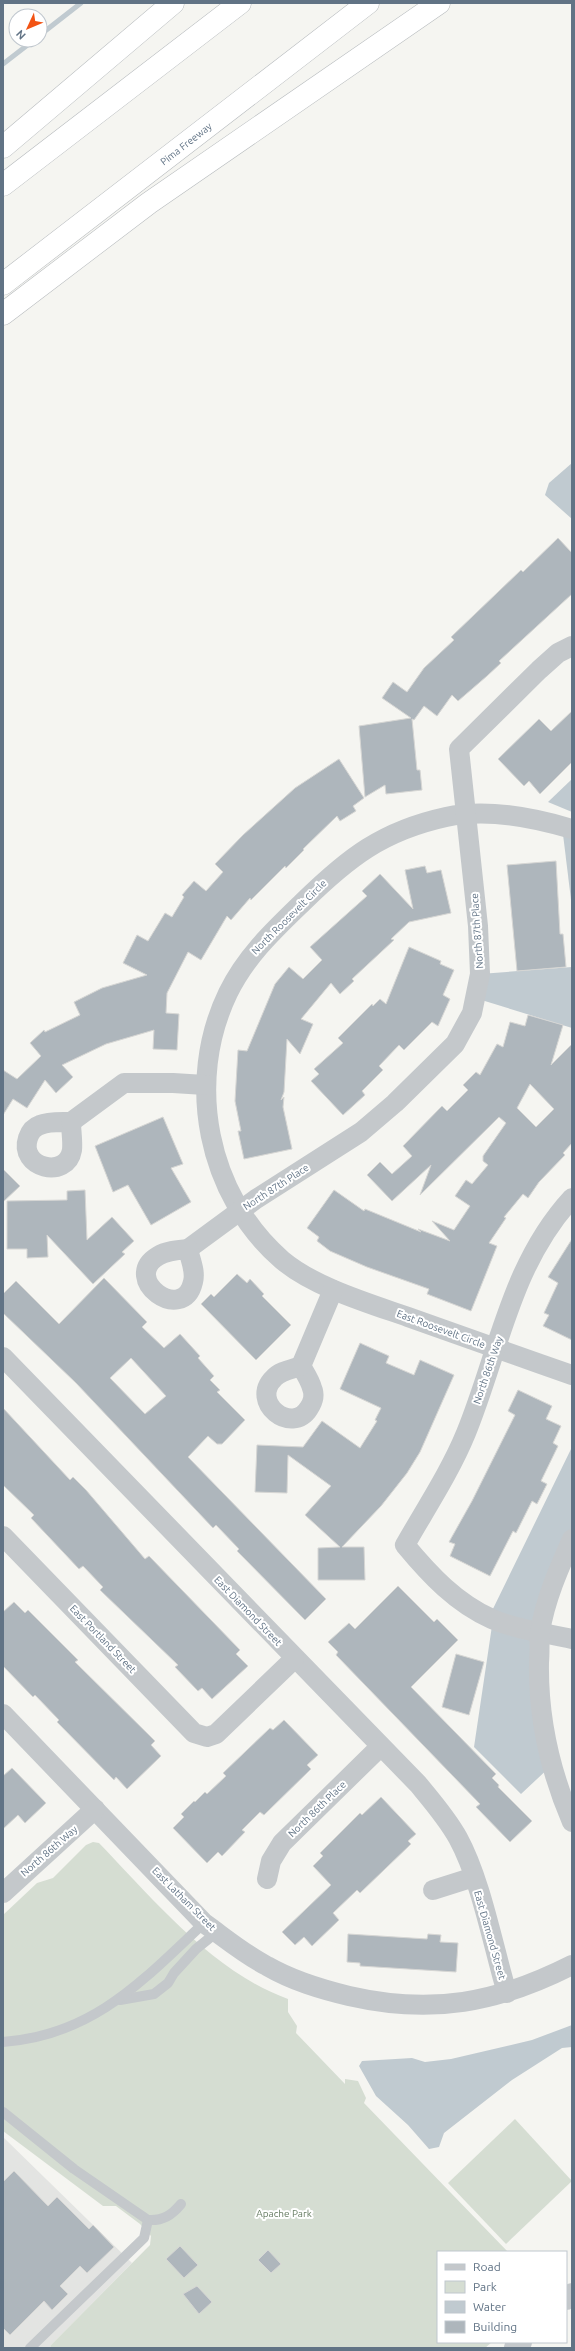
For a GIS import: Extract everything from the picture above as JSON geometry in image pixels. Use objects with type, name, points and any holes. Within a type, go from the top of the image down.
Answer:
[{"type":"highway","points":[[3,146],[173,3]]},
{"type":"highway","points":[[3,185],[240,3]]},
{"type":"highway","name":"Pima Freeway","points":[[3,284],[368,3]]},
{"type":"highway","points":[[3,314],[149,203],[439,3]]},
{"type":"street","points":[[572,630],[572,640]]},
{"type":"street","name":"North 87th Place","points":[[188,1249],[240,1211],[361,1132],[455,1044],[472,1013],[480,974],[478,926],[459,749],[558,653],[572,646]]},
{"type":"street","points":[[466,814],[538,819],[572,829]]},
{"type":"street","name":"North Roosevelt Circle","points":[[333,1290],[284,1261],[260,1238],[240,1211],[223,1176],[212,1143],[205,1085],[210,1047],[228,993],[249,958],[270,934],[336,870],[369,845],[403,829],[446,817],[466,814]]},
{"type":"street","points":[[71,1122],[124,1083],[173,1083],[205,1085]]},
{"type":"street","name":"North 86th Way","points":[[540,1632],[493,1619],[456,1599],[424,1568],[405,1544],[446,1474],[466,1434],[511,1300],[527,1262],[556,1215],[572,1198]]},
{"type":"street","points":[[301,1366],[333,1290]]},
{"type":"street","name":"East Roosevelt Circle","points":[[333,1290],[572,1375]]},
{"type":"street","name":"East Diamond Street","points":[[3,1357],[435,1805],[458,1838],[474,1877],[506,1993]]},
{"type":"street","name":"East Portland Street","points":[[3,1536],[194,1733],[207,1737],[216,1734],[294,1658]]},
{"type":"street","points":[[572,1539],[554,1584],[540,1632],[540,1703],[544,1738],[562,1798],[572,1822]]},
{"type":"street","points":[[540,1632],[572,1639]]},
{"type":"street","name":"East Latham Street","points":[[3,1714],[211,1927],[246,1954],[298,1982],[379,2003],[408,2006],[445,2005],[506,1993],[536,1983],[572,1965]]},
{"type":"street","name":"North 86th Place","points":[[267,1879],[271,1861],[282,1842],[380,1747]]},
{"type":"street","name":"North 86th Way","points":[[3,1893],[95,1809]]},
{"type":"street","name":"East Diamond Street","points":[[433,1890],[474,1877]]},
{"type":"lane","points":[[3,2042],[46,2036],[61,2031],[104,2011],[211,1927]]},
{"type":"lane","points":[[116,2001],[154,1994],[168,1983],[174,1973],[196,1949],[211,1927]]},
{"type":"lane","points":[[3,2112],[74,2169],[148,2220],[158,2221],[173,2214],[181,2204]]},
{"type":"lane","points":[[30,2348],[144,2238],[148,2220]]},
{"type":"shaded area","points":[[3,2137],[132,2263],[50,2346],[52,2348],[3,2348]]},
{"type":"green space","name":"Apache Park","points":[[93,1842],[99,1843],[163,1910],[209,1953],[234,1971],[261,1987],[288,1999],[288,2012],[297,2026],[296,2033],[345,2084],[345,2079],[358,2081],[366,2098],[364,2103],[507,2251],[437,2251],[437,2343],[491,2343],[485,2348],[52,2348],[50,2346],[150,2245],[151,2236],[140,2224],[116,2206],[103,2206],[3,2131],[3,1915],[37,1883],[53,1878],[86,1845]]},
{"type":"green space","points":[[515,2119],[572,2181],[506,2244],[448,2183]]},
{"type":"water","points":[[572,463],[572,519],[545,495],[549,483]]},
{"type":"water","points":[[572,779],[572,812],[548,802]]},
{"type":"water","points":[[562,826],[572,829],[572,908]]},
{"type":"water","points":[[572,967],[572,1028],[475,998],[480,974]]},
{"type":"water","points":[[572,1447],[572,1539],[540,1632],[552,1765],[521,1794],[474,1747],[493,1619],[489,1617]]},
{"type":"water","points":[[572,2025],[572,2047],[562,2048],[512,2080],[444,2133],[439,2147],[429,2149],[408,2125],[376,2096],[359,2066],[362,2061],[412,2058],[425,2062],[451,2059],[532,2040]]},
{"type":"building","points":[[558,538],[572,553],[572,594],[499,661],[501,663],[458,701],[452,695],[437,716],[424,706],[414,720],[412,719],[417,770],[420,770],[422,790],[386,794],[385,785],[365,797],[359,726],[411,718],[382,698],[393,682],[407,692],[424,668],[454,640],[451,637],[521,570],[523,572]]},
{"type":"building","points":[[572,711],[572,762],[540,794],[529,781],[524,786],[498,759],[539,719],[551,731]]},
{"type":"building","points":[[339,759],[364,798],[353,806],[356,811],[340,821],[337,816],[286,868],[285,866],[251,900],[250,898],[231,920],[227,916],[201,960],[188,952],[167,993],[166,1013],[179,1014],[177,1050],[153,1049],[154,1030],[106,1044],[62,1065],[73,1077],[56,1093],[45,1080],[27,1108],[13,1099],[3,1115],[3,1070],[17,1079],[41,1056],[30,1043],[44,1030],[45,1032],[80,1015],[74,1002],[102,988],[147,975],[123,963],[137,935],[148,941],[165,913],[172,917],[184,897],[182,895],[194,881],[206,891],[223,872],[215,864],[243,835],[295,788]]},
{"type":"building","points":[[556,861],[560,934],[563,934],[566,967],[517,971],[507,865]]},
{"type":"building","points":[[425,866],[427,873],[441,870],[451,913],[409,922],[391,939],[394,940],[352,979],[354,981],[340,994],[331,983],[301,1019],[313,1024],[300,1054],[287,1039],[284,1092],[281,1100],[284,1097],[283,1107],[292,1149],[244,1159],[238,1131],[241,1131],[235,1101],[238,1050],[247,1051],[275,984],[289,967],[303,979],[322,960],[310,947],[367,896],[362,891],[380,874],[413,909],[405,870]]},
{"type":"building","points":[[409,947],[441,961],[440,964],[454,970],[443,995],[450,999],[438,1026],[432,1022],[404,1050],[399,1045],[379,1066],[383,1070],[362,1091],[365,1095],[343,1115],[311,1081],[319,1074],[314,1069],[343,1043],[338,1038],[372,1004],[373,1006],[380,999],[386,1004]]},
{"type":"building","points":[[528,1015],[563,1025],[551,1065],[572,1044],[572,1143],[563,1153],[565,1155],[539,1182],[528,1198],[523,1194],[504,1217],[506,1218],[489,1243],[497,1246],[471,1311],[427,1294],[429,1289],[367,1267],[330,1251],[317,1241],[319,1237],[307,1228],[334,1190],[364,1211],[365,1209],[421,1232],[418,1229],[450,1241],[432,1221],[454,1230],[470,1206],[455,1196],[466,1180],[472,1184],[488,1165],[483,1161],[483,1156],[506,1123],[499,1117],[420,1195],[431,1165],[392,1201],[367,1175],[380,1162],[392,1174],[412,1156],[403,1146],[442,1106],[447,1111],[468,1090],[463,1085],[476,1072],[480,1075],[497,1044],[503,1047],[510,1022],[525,1026]],"holes":[[[530,1084],[554,1109],[536,1127],[517,1108]]]},
{"type":"building","points":[[163,1117],[183,1164],[171,1168],[191,1202],[151,1225],[128,1185],[113,1192],[95,1146]]},
{"type":"building","points":[[3,1169],[20,1186],[3,1202]]},
{"type":"building","points":[[85,1190],[87,1240],[112,1217],[134,1241],[122,1252],[125,1254],[93,1284],[47,1235],[48,1257],[27,1258],[27,1249],[7,1249],[7,1201],[67,1200],[67,1191]]},
{"type":"building","points":[[572,1239],[572,1340],[543,1326],[549,1315],[544,1313],[558,1283],[548,1277]]},
{"type":"building","points":[[237,1274],[247,1283],[250,1279],[264,1294],[262,1296],[291,1325],[256,1360],[201,1304],[211,1294],[214,1297]]},
{"type":"building","points":[[104,1278],[147,1322],[142,1327],[164,1348],[180,1334],[200,1356],[198,1358],[214,1376],[210,1380],[220,1390],[217,1392],[245,1420],[222,1444],[217,1444],[208,1436],[188,1457],[326,1599],[305,1620],[237,1551],[239,1549],[216,1525],[213,1528],[76,1383],[3,1313],[3,1294],[16,1281],[59,1324]],"holes":[[[131,1358],[166,1396],[145,1414],[110,1378]]]},
{"type":"building","points":[[360,1343],[389,1356],[386,1363],[414,1375],[420,1360],[454,1375],[420,1452],[407,1473],[381,1506],[342,1547],[364,1547],[365,1580],[318,1580],[318,1548],[340,1547],[305,1515],[331,1486],[288,1455],[287,1493],[255,1492],[257,1445],[303,1447],[322,1421],[360,1448],[377,1421],[375,1420],[381,1408],[340,1389]]},
{"type":"building","points":[[518,1390],[552,1406],[546,1419],[561,1426],[553,1443],[558,1446],[541,1481],[547,1484],[537,1504],[532,1501],[516,1533],[513,1531],[490,1576],[450,1556],[455,1544],[449,1542],[472,1501],[515,1415],[508,1411]]},
{"type":"building","points":[[3,1408],[70,1480],[73,1477],[86,1490],[145,1559],[149,1556],[240,1650],[236,1654],[248,1666],[212,1699],[202,1688],[198,1691],[175,1667],[178,1665],[100,1590],[103,1587],[83,1566],[79,1569],[31,1518],[34,1515],[3,1485]]},
{"type":"building","points":[[398,1586],[434,1622],[437,1619],[458,1640],[411,1687],[496,1774],[492,1778],[499,1785],[498,1787],[532,1821],[510,1842],[476,1807],[480,1804],[336,1655],[338,1652],[328,1642],[349,1623],[355,1629]]},
{"type":"building","points":[[14,1602],[25,1613],[28,1610],[78,1660],[75,1662],[155,1741],[151,1745],[161,1756],[127,1789],[116,1777],[114,1780],[57,1722],[59,1720],[35,1695],[33,1697],[3,1666],[3,1612]]},
{"type":"building","points":[[456,1654],[484,1662],[469,1715],[442,1707]]},
{"type":"building","points":[[284,1720],[318,1755],[307,1765],[311,1769],[264,1815],[260,1812],[242,1830],[245,1832],[222,1856],[218,1852],[207,1863],[173,1828],[184,1817],[181,1814],[194,1801],[195,1802],[205,1792],[207,1794],[226,1776],[223,1773],[270,1728],[273,1730]]},
{"type":"building","points":[[12,1768],[46,1803],[25,1823],[18,1815],[3,1829],[3,1776]]},
{"type":"building","points":[[381,1797],[416,1834],[408,1841],[411,1844],[360,1893],[357,1890],[333,1913],[339,1920],[312,1946],[304,1937],[295,1945],[282,1932],[331,1885],[313,1866],[323,1856],[320,1853],[360,1813],[362,1815]]},
{"type":"building","points":[[348,1934],[427,1939],[428,1934],[441,1935],[440,1942],[458,1943],[456,1972],[360,1966],[360,1963],[347,1962]]},
{"type":"building","points":[[14,2171],[48,2206],[57,2197],[89,2229],[93,2225],[114,2247],[87,2273],[80,2266],[60,2286],[68,2294],[52,2310],[44,2301],[10,2335],[3,2328],[3,2182]]},
{"type":"building","points":[[180,2246],[198,2265],[184,2278],[166,2259]]},
{"type":"building","points":[[268,2250],[281,2264],[271,2273],[258,2260]]},
{"type":"building","points":[[197,2286],[212,2302],[199,2314],[183,2294]]},
{"type":"waterway","points":[[48,29],[81,3]]},
{"type":"waterway","points":[[3,64],[24,48]]}]
